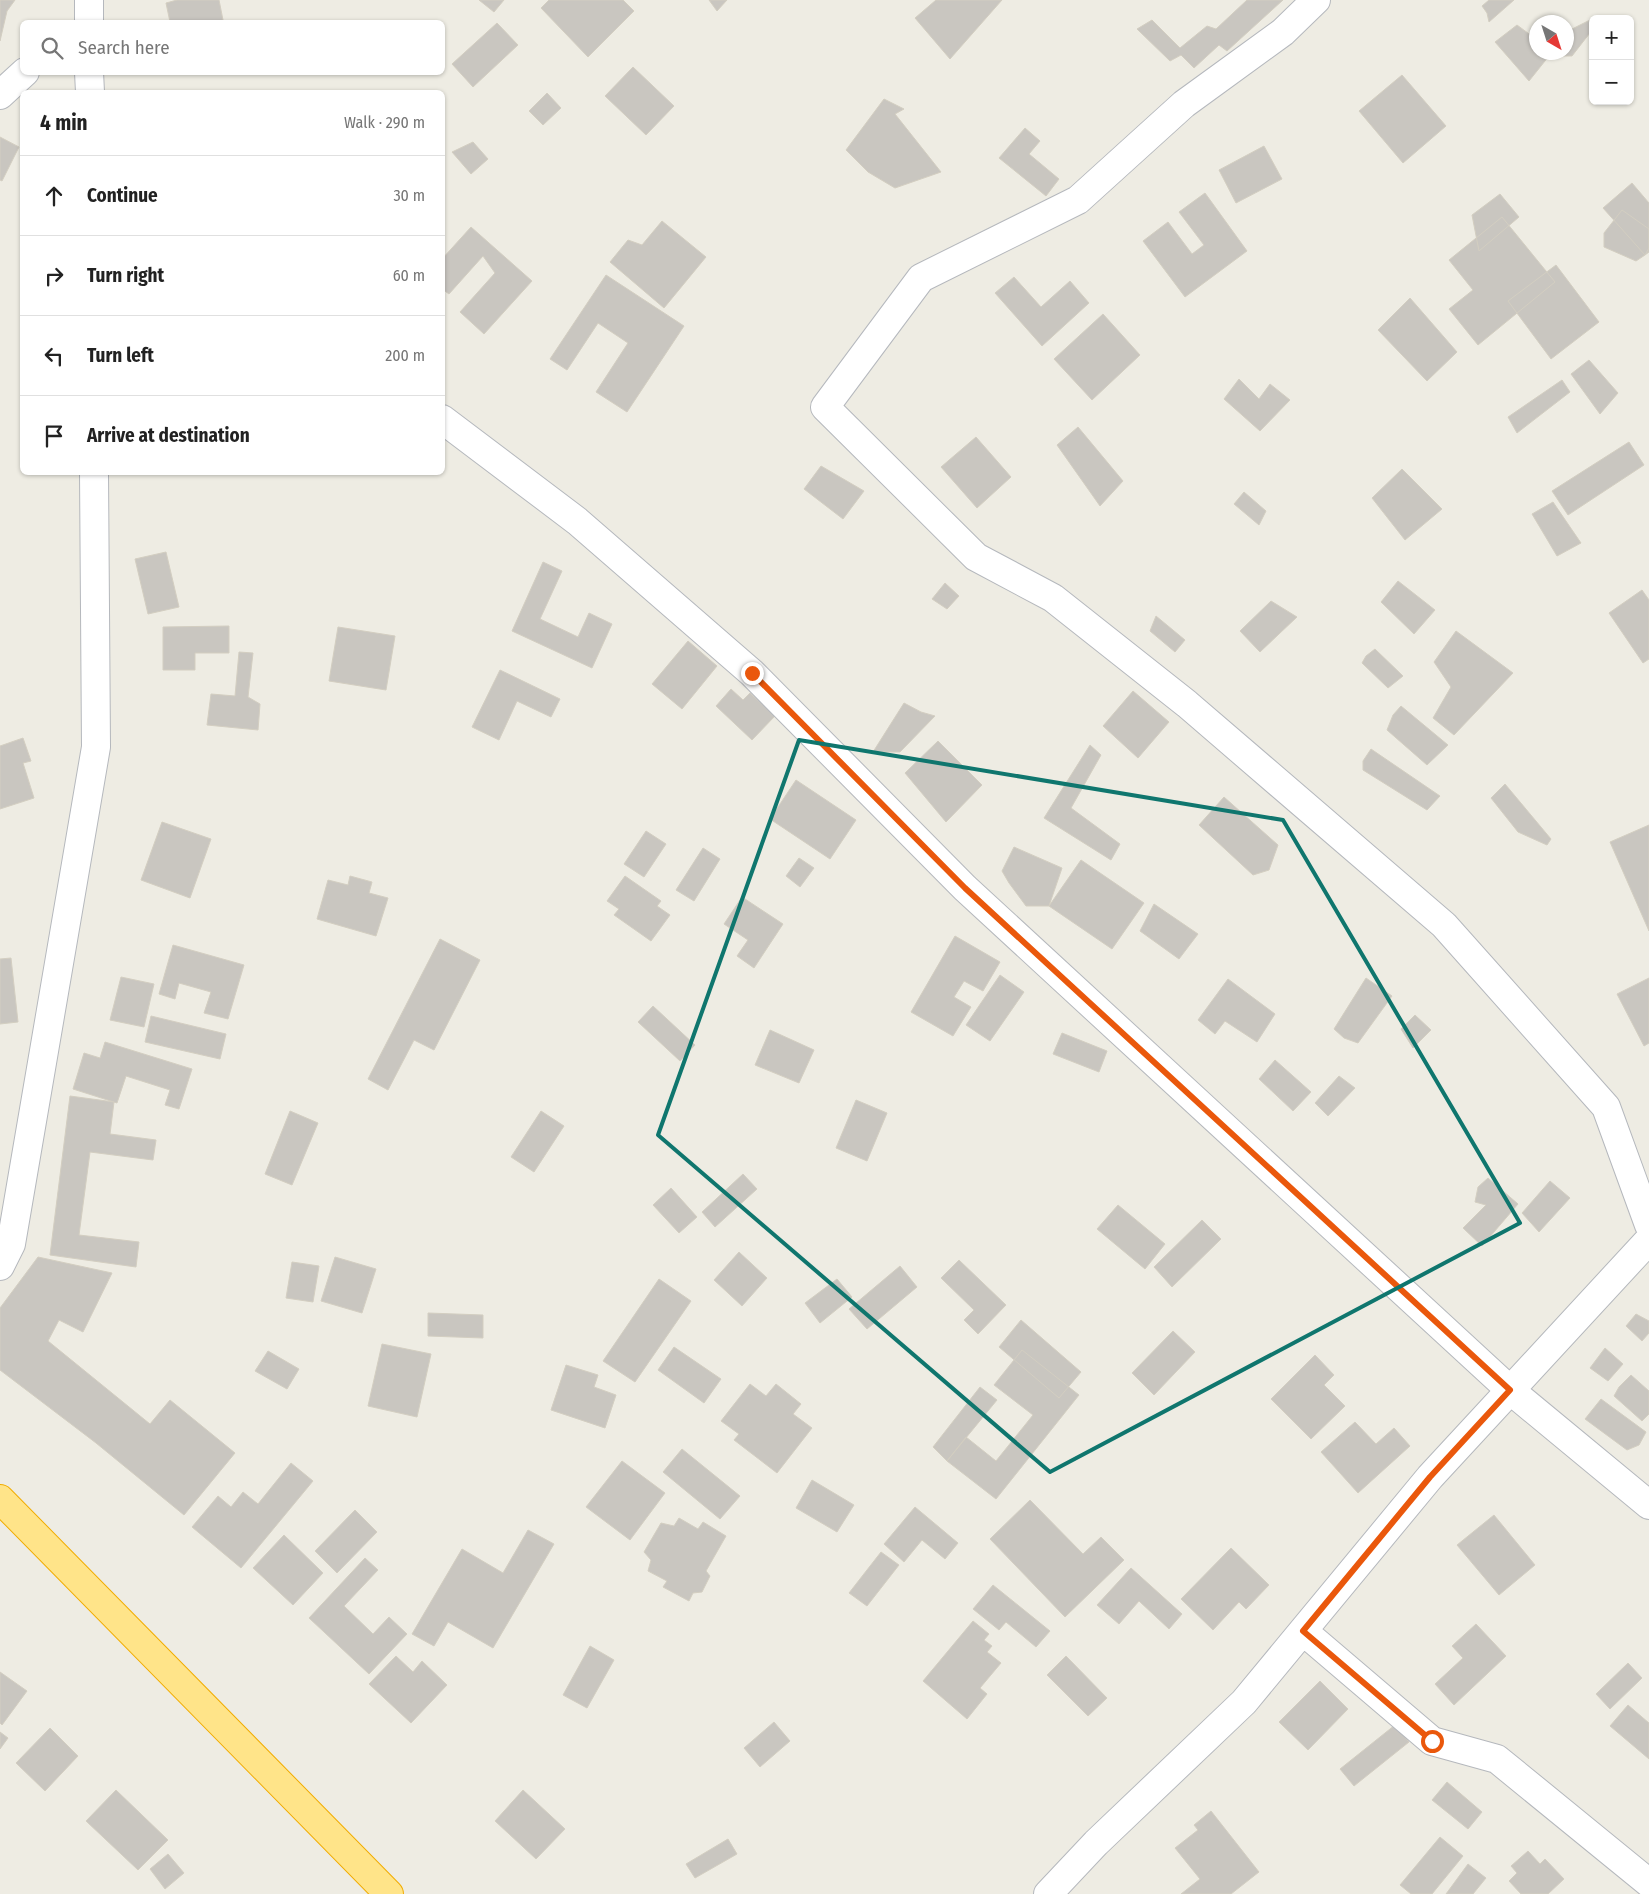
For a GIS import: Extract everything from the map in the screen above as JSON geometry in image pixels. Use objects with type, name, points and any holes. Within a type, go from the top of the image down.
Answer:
[{"type":"highway","points":[[0,1499],[389,1894]]},
{"type":"street","points":[[1316,0],[1283,32],[1184,104],[1078,200],[921,278],[825,407],[976,557],[1053,598],[1187,704],[1444,925],[1606,1107],[1649,1225]]},
{"type":"street","points":[[0,95],[22,75]]},
{"type":"street","points":[[89,75],[90,90]]},
{"type":"street","points":[[445,421],[577,521],[752,673],[965,888],[1510,1390],[1649,1505]]},
{"type":"street","points":[[0,1266],[11,1244],[96,747],[94,475]]},
{"type":"street","points":[[1048,1894],[1096,1843],[1244,1702],[1430,1477],[1649,1240]]},
{"type":"street","points":[[1303,1631],[1432,1741],[1497,1758],[1649,1883]]},
{"type":"highlighted area","points":[[799,740],[1283,820],[1520,1223],[1050,1472],[658,1135]]},
{"type":"building","points":[[0,0],[15,0],[7,11],[0,41]]},
{"type":"building","points":[[177,0],[219,0],[223,20],[170,20],[166,3]]},
{"type":"building","points":[[479,0],[504,0],[494,12]]},
{"type":"building","points":[[549,0],[623,0],[634,11],[588,57],[541,8]]},
{"type":"building","points":[[709,0],[727,0],[717,11]]},
{"type":"building","points":[[936,0],[1002,0],[950,59],[915,18]]},
{"type":"building","points":[[1247,0],[1283,0],[1227,51],[1219,45],[1194,68],[1181,55],[1170,61],[1137,29],[1152,20],[1180,48],[1207,26],[1216,29]]},
{"type":"building","points":[[1489,0],[1514,0],[1489,22],[1487,13],[1482,6]]},
{"type":"building","points":[[1589,20],[1589,34],[1574,53],[1574,28]]},
{"type":"building","points":[[497,23],[518,45],[473,87],[452,64]]},
{"type":"building","points":[[1517,25],[1529,34],[1529,60],[1546,60],[1529,81],[1495,42]]},
{"type":"building","points":[[633,67],[674,106],[646,135],[605,96]]},
{"type":"building","points":[[1402,75],[1446,126],[1403,163],[1359,111]]},
{"type":"building","points":[[547,93],[561,108],[543,125],[529,111]]},
{"type":"building","points":[[884,99],[904,109],[895,114],[941,172],[895,188],[868,172],[846,150]]},
{"type":"building","points":[[1025,128],[1040,141],[1029,154],[1059,179],[1046,196],[999,158]]},
{"type":"building","points":[[0,137],[19,147],[2,181],[0,180]]},
{"type":"building","points":[[473,142],[488,159],[471,174],[452,152]]},
{"type":"building","points":[[1264,146],[1282,179],[1236,203],[1219,170]]},
{"type":"building","points":[[1632,183],[1649,203],[1649,252],[1645,255],[1603,208]]},
{"type":"building","points":[[1205,193],[1247,251],[1185,297],[1143,241],[1168,222],[1192,254],[1204,245],[1179,212]]},
{"type":"building","points":[[1500,194],[1519,217],[1479,251],[1472,215]]},
{"type":"building","points":[[1622,210],[1649,229],[1649,248],[1645,255],[1636,261],[1604,247],[1604,233]]},
{"type":"building","points":[[1502,217],[1555,282],[1478,345],[1449,309],[1473,290],[1449,260]]},
{"type":"building","points":[[662,221],[706,257],[664,308],[610,262],[628,240],[642,245]]},
{"type":"building","points":[[471,227],[532,281],[484,334],[460,312],[495,273],[483,256],[449,294],[445,291],[445,256]]},
{"type":"building","points":[[1556,265],[1599,322],[1551,359],[1508,301]]},
{"type":"building","points":[[606,275],[684,326],[627,412],[596,392],[628,343],[598,323],[567,370],[550,359]]},
{"type":"building","points":[[1014,277],[1041,307],[1070,281],[1089,303],[1042,346],[995,293]]},
{"type":"building","points":[[1410,298],[1457,352],[1427,381],[1378,330]]},
{"type":"building","points":[[1103,314],[1140,355],[1092,400],[1054,359]]},
{"type":"building","points":[[1589,360],[1618,393],[1600,414],[1571,374]]},
{"type":"building","points":[[1239,379],[1259,399],[1270,384],[1290,400],[1260,431],[1224,399]]},
{"type":"building","points":[[1562,380],[1570,392],[1517,433],[1508,417]]},
{"type":"building","points":[[1078,427],[1123,481],[1100,506],[1057,445]]},
{"type":"building","points":[[976,437],[1011,477],[977,508],[941,467]]},
{"type":"building","points":[[1629,442],[1644,465],[1568,515],[1552,491]]},
{"type":"building","points":[[821,466],[864,491],[843,519],[804,489]]},
{"type":"building","points":[[1402,469],[1442,509],[1405,540],[1372,498]]},
{"type":"building","points":[[1244,492],[1266,511],[1259,525],[1234,504]]},
{"type":"building","points":[[1553,502],[1581,543],[1557,556],[1532,514]]},
{"type":"building","points":[[166,552],[179,607],[148,614],[135,559]]},
{"type":"building","points":[[543,562],[562,571],[540,619],[578,637],[589,613],[612,624],[592,668],[512,631]]},
{"type":"building","points":[[1398,581],[1435,610],[1414,634],[1381,602]]},
{"type":"building","points":[[945,583],[959,596],[947,609],[932,599]]},
{"type":"building","points":[[1642,590],[1649,600],[1649,659],[1643,663],[1609,613]]},
{"type":"building","points":[[1271,601],[1297,617],[1260,652],[1240,631]]},
{"type":"building","points":[[1156,616],[1185,640],[1175,652],[1150,631]]},
{"type":"building","points":[[229,626],[229,653],[195,653],[195,670],[163,670],[163,627]]},
{"type":"building","points":[[338,627],[395,636],[386,690],[329,681]]},
{"type":"building","points":[[1456,631],[1513,673],[1454,735],[1433,718],[1451,687],[1434,662]]},
{"type":"building","points":[[688,641],[717,666],[682,709],[652,684]]},
{"type":"building","points":[[1375,649],[1403,676],[1388,688],[1362,663],[1366,656]]},
{"type":"building","points":[[239,652],[253,653],[248,697],[260,704],[258,730],[207,725],[211,694],[235,696]]},
{"type":"building","points":[[500,670],[560,699],[551,717],[517,701],[499,740],[472,727]]},
{"type":"building","points":[[731,689],[743,700],[750,693],[775,716],[752,740],[716,706]]},
{"type":"building","points":[[1133,691],[1169,722],[1138,758],[1103,726]]},
{"type":"building","points":[[904,703],[921,712],[935,716],[900,752],[873,752]]},
{"type":"building","points":[[1401,706],[1448,745],[1427,765],[1387,730],[1393,715]]},
{"type":"building","points":[[23,738],[31,761],[23,763],[34,798],[0,809],[0,746]]},
{"type":"building","points":[[938,741],[982,785],[946,822],[905,773]]},
{"type":"building","points":[[1090,745],[1101,755],[1071,808],[1120,844],[1111,860],[1044,818]]},
{"type":"building","points":[[1371,749],[1440,796],[1427,810],[1363,770],[1363,761]]},
{"type":"building","points":[[796,780],[856,820],[830,859],[770,819]]},
{"type":"building","points":[[1505,784],[1551,839],[1547,845],[1518,832],[1491,798]]},
{"type":"building","points":[[1224,797],[1278,845],[1269,870],[1253,875],[1199,825]]},
{"type":"building","points":[[162,822],[211,839],[190,898],[141,880]]},
{"type":"building","points":[[1649,825],[1649,931],[1610,842]]},
{"type":"building","points":[[646,831],[666,844],[644,877],[624,864]]},
{"type":"building","points":[[1014,847],[1062,868],[1049,906],[1026,906],[1009,883],[1002,871]]},
{"type":"building","points":[[703,848],[720,859],[694,901],[676,890]]},
{"type":"building","points":[[799,858],[814,868],[800,887],[786,876]]},
{"type":"building","points":[[1081,860],[1144,903],[1112,949],[1049,906]]},
{"type":"building","points":[[350,876],[372,882],[369,893],[388,898],[376,936],[317,919],[328,880],[348,885]]},
{"type":"building","points":[[625,876],[661,901],[657,906],[670,915],[651,941],[614,915],[619,909],[607,901]]},
{"type":"building","points":[[742,897],[783,924],[754,968],[737,956],[748,940],[724,924]]},
{"type":"building","points":[[1154,904],[1198,934],[1179,959],[1140,931]]},
{"type":"building","points":[[955,936],[1000,962],[983,991],[964,981],[954,997],[971,1007],[953,1036],[911,1012]]},
{"type":"building","points":[[440,939],[480,960],[434,1050],[414,1040],[388,1090],[368,1079]]},
{"type":"building","points":[[173,945],[244,965],[228,1019],[204,1013],[211,992],[179,983],[175,999],[159,994]]},
{"type":"building","points":[[11,958],[18,1022],[0,1024],[0,959]]},
{"type":"building","points":[[1000,975],[1024,992],[990,1041],[966,1025]]},
{"type":"building","points":[[121,977],[154,984],[144,1027],[110,1020]]},
{"type":"building","points":[[1366,978],[1392,996],[1358,1043],[1344,1038],[1334,1029]]},
{"type":"building","points":[[1649,978],[1649,1043],[1644,1046],[1617,994]]},
{"type":"building","points":[[1228,979],[1275,1014],[1257,1042],[1225,1021],[1215,1034],[1198,1020]]},
{"type":"building","points":[[653,1006],[695,1045],[680,1061],[638,1022]]},
{"type":"building","points":[[1415,1015],[1431,1030],[1413,1048],[1401,1029]]},
{"type":"building","points":[[151,1016],[226,1034],[220,1059],[145,1042]]},
{"type":"building","points":[[770,1030],[814,1050],[799,1083],[755,1065]]},
{"type":"building","points":[[1062,1033],[1107,1051],[1099,1072],[1053,1054]]},
{"type":"building","points":[[105,1042],[192,1069],[179,1109],[165,1105],[170,1090],[126,1076],[117,1103],[73,1089],[84,1053],[100,1058]]},
{"type":"building","points":[[1275,1060],[1311,1092],[1293,1111],[1259,1079]]},
{"type":"building","points":[[1339,1076],[1355,1088],[1328,1116],[1315,1103]]},
{"type":"building","points":[[70,1096],[114,1102],[110,1134],[156,1140],[153,1160],[90,1152],[79,1235],[139,1242],[136,1267],[50,1255]]},
{"type":"building","points":[[856,1100],[887,1113],[867,1161],[836,1148]]},
{"type":"building","points":[[290,1111],[318,1123],[292,1185],[265,1174]]},
{"type":"building","points":[[541,1111],[564,1126],[534,1172],[511,1157]]},
{"type":"building","points":[[743,1174],[757,1189],[715,1227],[702,1212]]},
{"type":"building","points":[[1488,1178],[1518,1204],[1482,1246],[1463,1228],[1486,1205],[1475,1202],[1478,1187]]},
{"type":"building","points":[[1550,1181],[1570,1198],[1539,1232],[1522,1213]]},
{"type":"building","points":[[671,1188],[697,1217],[679,1233],[653,1205]]},
{"type":"building","points":[[1118,1205],[1165,1244],[1145,1269],[1097,1229]]},
{"type":"building","points":[[1202,1220],[1221,1239],[1172,1287],[1154,1267]]},
{"type":"building","points":[[739,1252],[767,1278],[742,1306],[714,1280]]},
{"type":"building","points":[[38,1257],[112,1273],[83,1332],[59,1320],[48,1341],[150,1424],[170,1400],[235,1453],[184,1515],[96,1443],[0,1370],[0,1308]]},
{"type":"building","points":[[335,1257],[376,1269],[362,1313],[321,1301]]},
{"type":"building","points":[[959,1260],[1006,1305],[978,1334],[964,1320],[974,1310],[941,1278]]},
{"type":"building","points":[[292,1262],[319,1266],[313,1302],[286,1298]]},
{"type":"building","points":[[900,1266],[917,1287],[867,1329],[849,1309]]},
{"type":"building","points":[[659,1279],[691,1301],[635,1382],[603,1361]]},
{"type":"building","points":[[837,1279],[852,1297],[820,1323],[805,1303]]},
{"type":"building","points":[[428,1313],[483,1315],[483,1338],[428,1336]]},
{"type":"building","points":[[1636,1314],[1649,1321],[1649,1333],[1642,1341],[1626,1326]]},
{"type":"building","points":[[1021,1320],[1081,1372],[1059,1398],[999,1347]]},
{"type":"building","points":[[1173,1331],[1195,1352],[1154,1395],[1132,1373]]},
{"type":"building","points":[[382,1344],[431,1354],[417,1417],[368,1406]]},
{"type":"building","points":[[674,1347],[721,1379],[704,1403],[658,1370]]},
{"type":"building","points":[[1605,1348],[1623,1364],[1608,1381],[1590,1368]]},
{"type":"building","points":[[1022,1350],[1079,1395],[996,1499],[947,1461],[966,1437],[996,1461],[1033,1415],[994,1385]]},
{"type":"building","points":[[268,1351],[299,1369],[287,1389],[255,1371]]},
{"type":"building","points":[[1315,1355],[1334,1375],[1324,1385],[1345,1406],[1311,1439],[1271,1399]]},
{"type":"building","points":[[566,1365],[598,1375],[594,1387],[616,1395],[605,1428],[551,1410]]},
{"type":"building","points":[[1631,1375],[1649,1391],[1649,1414],[1642,1421],[1614,1396],[1619,1387]]},
{"type":"building","points":[[750,1384],[766,1396],[776,1384],[801,1404],[793,1414],[812,1428],[777,1473],[734,1440],[739,1434],[721,1421]]},
{"type":"building","points":[[980,1387],[997,1400],[947,1461],[933,1447]]},
{"type":"building","points":[[1601,1399],[1646,1432],[1639,1445],[1627,1450],[1585,1419]]},
{"type":"building","points":[[1355,1422],[1376,1444],[1394,1428],[1410,1446],[1358,1493],[1321,1452]]},
{"type":"building","points":[[682,1449],[740,1496],[720,1519],[663,1472]]},
{"type":"building","points":[[622,1461],[665,1493],[630,1540],[586,1507]]},
{"type":"building","points":[[291,1463],[313,1481],[241,1568],[192,1527],[218,1496],[231,1507],[243,1492],[258,1504]]},
{"type":"building","points":[[812,1480],[854,1505],[837,1532],[796,1508]]},
{"type":"building","points":[[1030,1500],[1083,1554],[1101,1537],[1124,1560],[1065,1617],[990,1539]]},
{"type":"building","points":[[915,1507],[958,1543],[945,1559],[922,1540],[904,1562],[884,1544]]},
{"type":"building","points":[[355,1510],[377,1532],[337,1573],[315,1551]]},
{"type":"building","points":[[1494,1515],[1535,1565],[1499,1595],[1457,1545]]},
{"type":"building","points":[[679,1518],[698,1529],[703,1522],[726,1536],[706,1571],[710,1576],[702,1592],[693,1593],[689,1601],[663,1587],[667,1581],[648,1571],[651,1560],[644,1552],[661,1523],[674,1526]]},
{"type":"building","points":[[528,1530],[554,1544],[493,1648],[448,1622],[434,1646],[412,1634],[462,1549],[503,1573]]},
{"type":"building","points":[[284,1535],[323,1573],[293,1605],[253,1568]]},
{"type":"building","points":[[1231,1548],[1269,1585],[1246,1609],[1239,1602],[1213,1630],[1181,1599]]},
{"type":"building","points":[[881,1552],[899,1565],[867,1606],[849,1593]]},
{"type":"building","points":[[365,1558],[378,1570],[344,1606],[373,1634],[389,1617],[407,1634],[369,1674],[309,1618]]},
{"type":"building","points":[[1131,1568],[1182,1614],[1169,1629],[1139,1601],[1119,1624],[1097,1605]]},
{"type":"building","points":[[993,1585],[1050,1631],[1036,1647],[1006,1622],[999,1630],[973,1609]]},
{"type":"building","points":[[973,1621],[989,1634],[984,1640],[992,1646],[987,1652],[1001,1663],[980,1688],[987,1694],[967,1719],[923,1681]]},
{"type":"building","points":[[1476,1624],[1506,1656],[1454,1705],[1435,1684],[1463,1658],[1452,1646]]},
{"type":"building","points":[[590,1646],[614,1660],[587,1708],[563,1695]]},
{"type":"building","points":[[396,1656],[413,1672],[422,1661],[447,1685],[411,1723],[369,1684]]},
{"type":"building","points":[[1066,1656],[1107,1698],[1088,1716],[1047,1675]]},
{"type":"building","points":[[1628,1663],[1642,1678],[1610,1709],[1596,1694]]},
{"type":"building","points":[[0,1672],[27,1691],[2,1725],[0,1723]]},
{"type":"building","points":[[1320,1681],[1348,1709],[1308,1750],[1279,1722]]},
{"type":"building","points":[[1628,1705],[1649,1723],[1649,1759],[1610,1726]]},
{"type":"building","points":[[774,1722],[790,1741],[760,1767],[744,1748]]},
{"type":"building","points":[[1395,1725],[1409,1742],[1354,1786],[1340,1769]]},
{"type":"building","points":[[50,1728],[78,1756],[45,1791],[16,1763]]},
{"type":"building","points":[[0,1732],[8,1738],[0,1749]]},
{"type":"building","points":[[1447,1782],[1482,1812],[1468,1829],[1432,1800]]},
{"type":"building","points":[[116,1790],[168,1840],[138,1870],[86,1821]]},
{"type":"building","points":[[523,1790],[565,1829],[536,1859],[495,1821]]},
{"type":"building","points":[[1211,1811],[1259,1872],[1231,1894],[1181,1894],[1200,1879],[1175,1848],[1198,1830],[1194,1825]]},
{"type":"building","points":[[1440,1837],[1463,1856],[1432,1894],[1411,1894],[1400,1885]]},
{"type":"building","points":[[728,1839],[737,1854],[695,1878],[686,1864]]},
{"type":"building","points":[[1528,1851],[1540,1864],[1545,1859],[1564,1879],[1548,1894],[1521,1894],[1509,1881],[1517,1873],[1511,1866]]},
{"type":"building","points":[[168,1854],[184,1873],[165,1889],[150,1869]]},
{"type":"building","points":[[1468,1864],[1486,1878],[1473,1894],[1446,1894]]},
{"type":"route","points":[[752,673],[965,888],[1510,1390],[1430,1477],[1303,1631],[1432,1741]]}]
